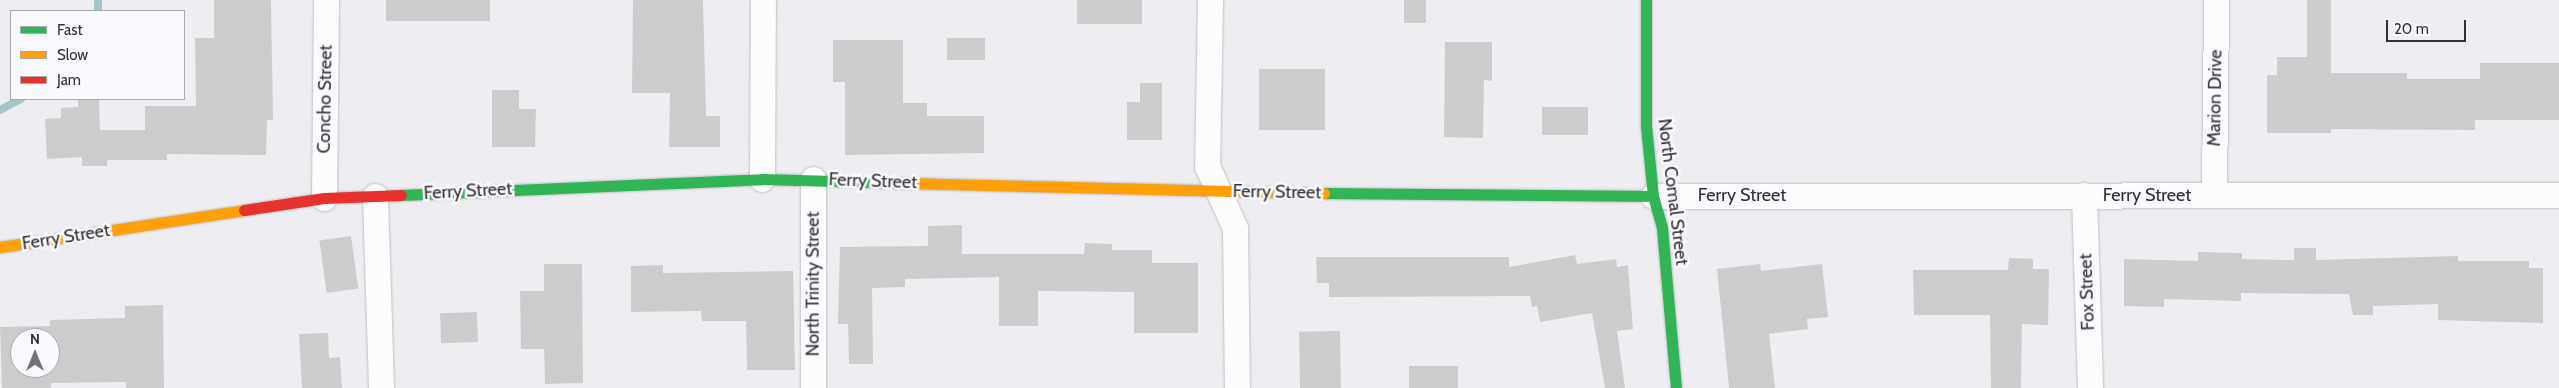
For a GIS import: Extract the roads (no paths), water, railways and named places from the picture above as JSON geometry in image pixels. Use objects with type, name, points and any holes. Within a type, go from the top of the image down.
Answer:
[{"type":"street","name":"Concho Street","points":[[324,198],[326,0]]},
{"type":"street","points":[[762,179],[763,0]]},
{"type":"street","points":[[1210,0],[1208,166],[1235,228],[1237,388]]},
{"type":"street","name":"North Comal Street","points":[[1646,0],[1646,126],[1653,196],[1662,228],[1676,388]]},
{"type":"street","name":"Marion Drive","points":[[2214,195],[2216,0]]},
{"type":"street","name":"Ferry Street","points":[[0,247],[324,198],[762,179],[1218,192],[1653,196],[2559,195]]},
{"type":"street","name":"North Trinity Street","points":[[813,179],[813,388]]},
{"type":"street","name":"Fox Street","points":[[2084,195],[2090,388]]},
{"type":"street","points":[[375,196],[381,388]]},
{"type":"waterway","points":[[98,0],[98,10]]},
{"type":"waterway","points":[[0,110],[19,100]]}]
